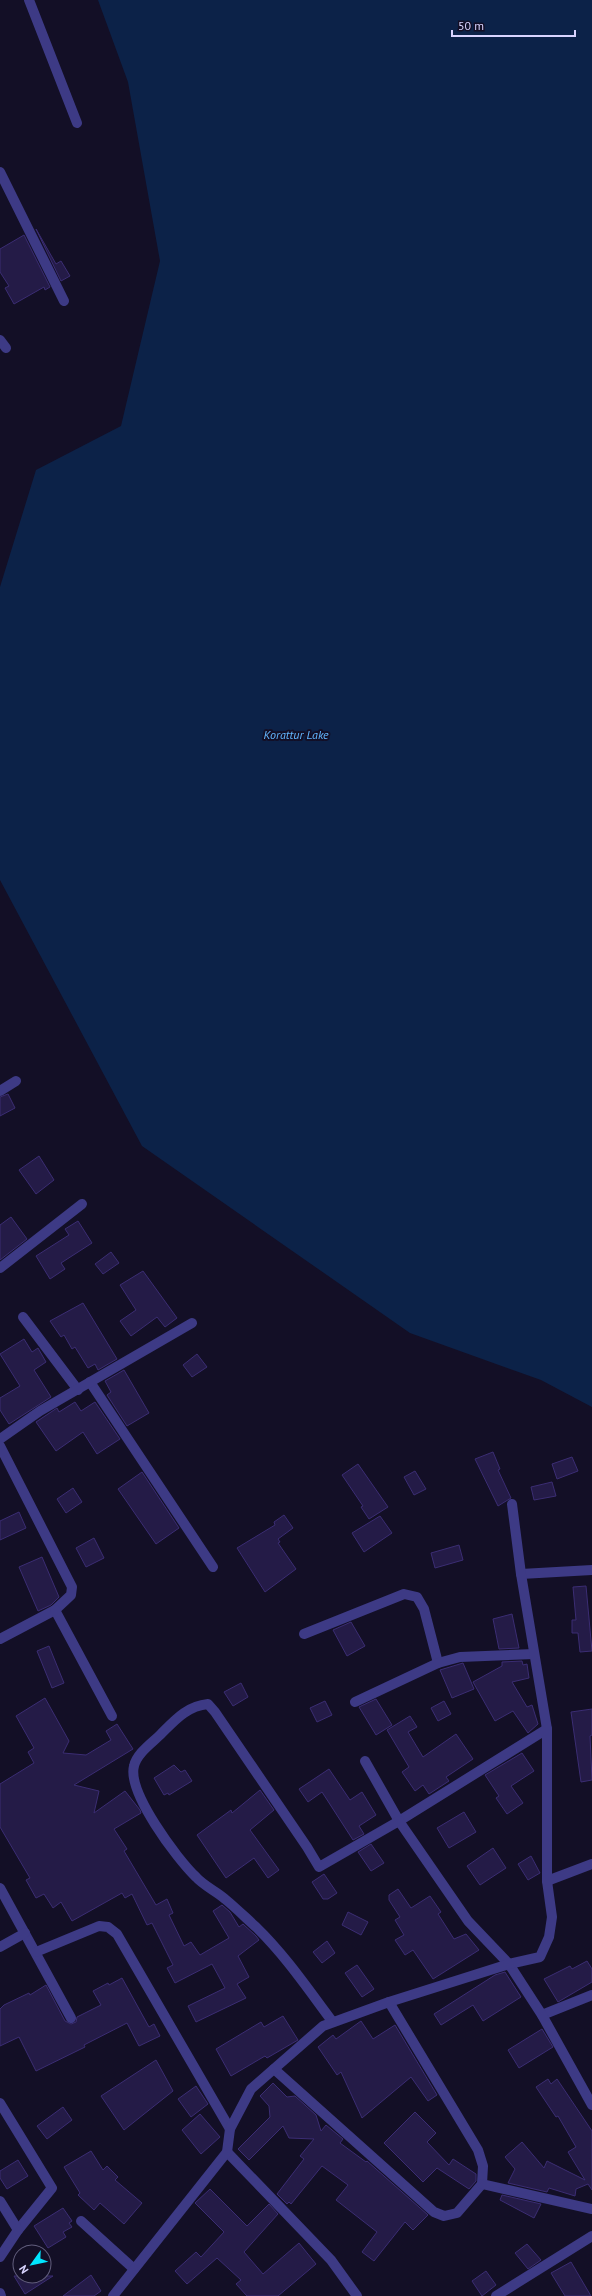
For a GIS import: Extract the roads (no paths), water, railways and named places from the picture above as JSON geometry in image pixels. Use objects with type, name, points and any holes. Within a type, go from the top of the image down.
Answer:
[{"type":"street","points":[[29,0],[77,122]]},
{"type":"street","points":[[0,172],[64,301]]},
{"type":"street","points":[[0,1091],[16,1081]]},
{"type":"street","points":[[0,1268],[82,1204]]},
{"type":"street","points":[[23,1317],[78,1390]]},
{"type":"street","points":[[0,1439],[40,1411],[192,1323]]},
{"type":"street","points":[[90,1382],[213,1567]]},
{"type":"street","points":[[0,1446],[72,1587],[71,1595],[55,1610],[0,1638]]},
{"type":"street","points":[[113,2296],[227,2152],[230,2129],[251,2089],[322,2026],[389,2002],[509,1964],[540,1957],[549,1937],[552,1917],[547,1881],[547,1729],[521,1574],[512,1504]]},
{"type":"street","points":[[521,1574],[592,1570]]},
{"type":"street","points":[[304,1634],[404,1594],[417,1598],[424,1609],[438,1663]]},
{"type":"street","points":[[55,1610],[112,1716]]},
{"type":"street","points":[[355,1702],[438,1663],[460,1657],[534,1654]]},
{"type":"street","points":[[332,2022],[287,1962],[257,1928],[225,1899],[197,1878],[180,1860],[157,1827],[136,1789],[134,1766],[143,1751],[186,1710],[198,1705],[208,1704],[215,1712],[307,1847],[319,1868],[399,1821],[547,1729]]},
{"type":"street","points":[[365,1761],[399,1821],[468,1921],[509,1964],[542,2015],[592,2105]]},
{"type":"street","points":[[547,1881],[592,1864]]},
{"type":"street","points":[[0,1888],[71,2018]]},
{"type":"street","points":[[36,1952],[99,1926],[108,1928],[117,1934],[230,2129]]},
{"type":"street","points":[[0,1947],[25,1933]]},
{"type":"street","points":[[542,2015],[592,1995]]},
{"type":"street","points":[[274,2069],[434,2212],[444,2216],[457,2213],[482,2184],[483,2166],[478,2150],[389,2002]]},
{"type":"street","points":[[0,2103],[52,2188],[18,2230],[0,2257]]},
{"type":"street","points":[[227,2152],[331,2260],[357,2296]]},
{"type":"street","points":[[482,2184],[592,2209]]},
{"type":"street","points":[[0,2201],[18,2230]]},
{"type":"street","points":[[81,2221],[134,2269]]},
{"type":"street","points":[[496,2296],[592,2236]]},
{"type":"water","name":"Korattur Lake","points":[[98,0],[592,0],[592,1407],[541,1380],[410,1333],[142,1146],[0,880],[0,587],[36,470],[121,426],[160,261],[128,82]]}]
